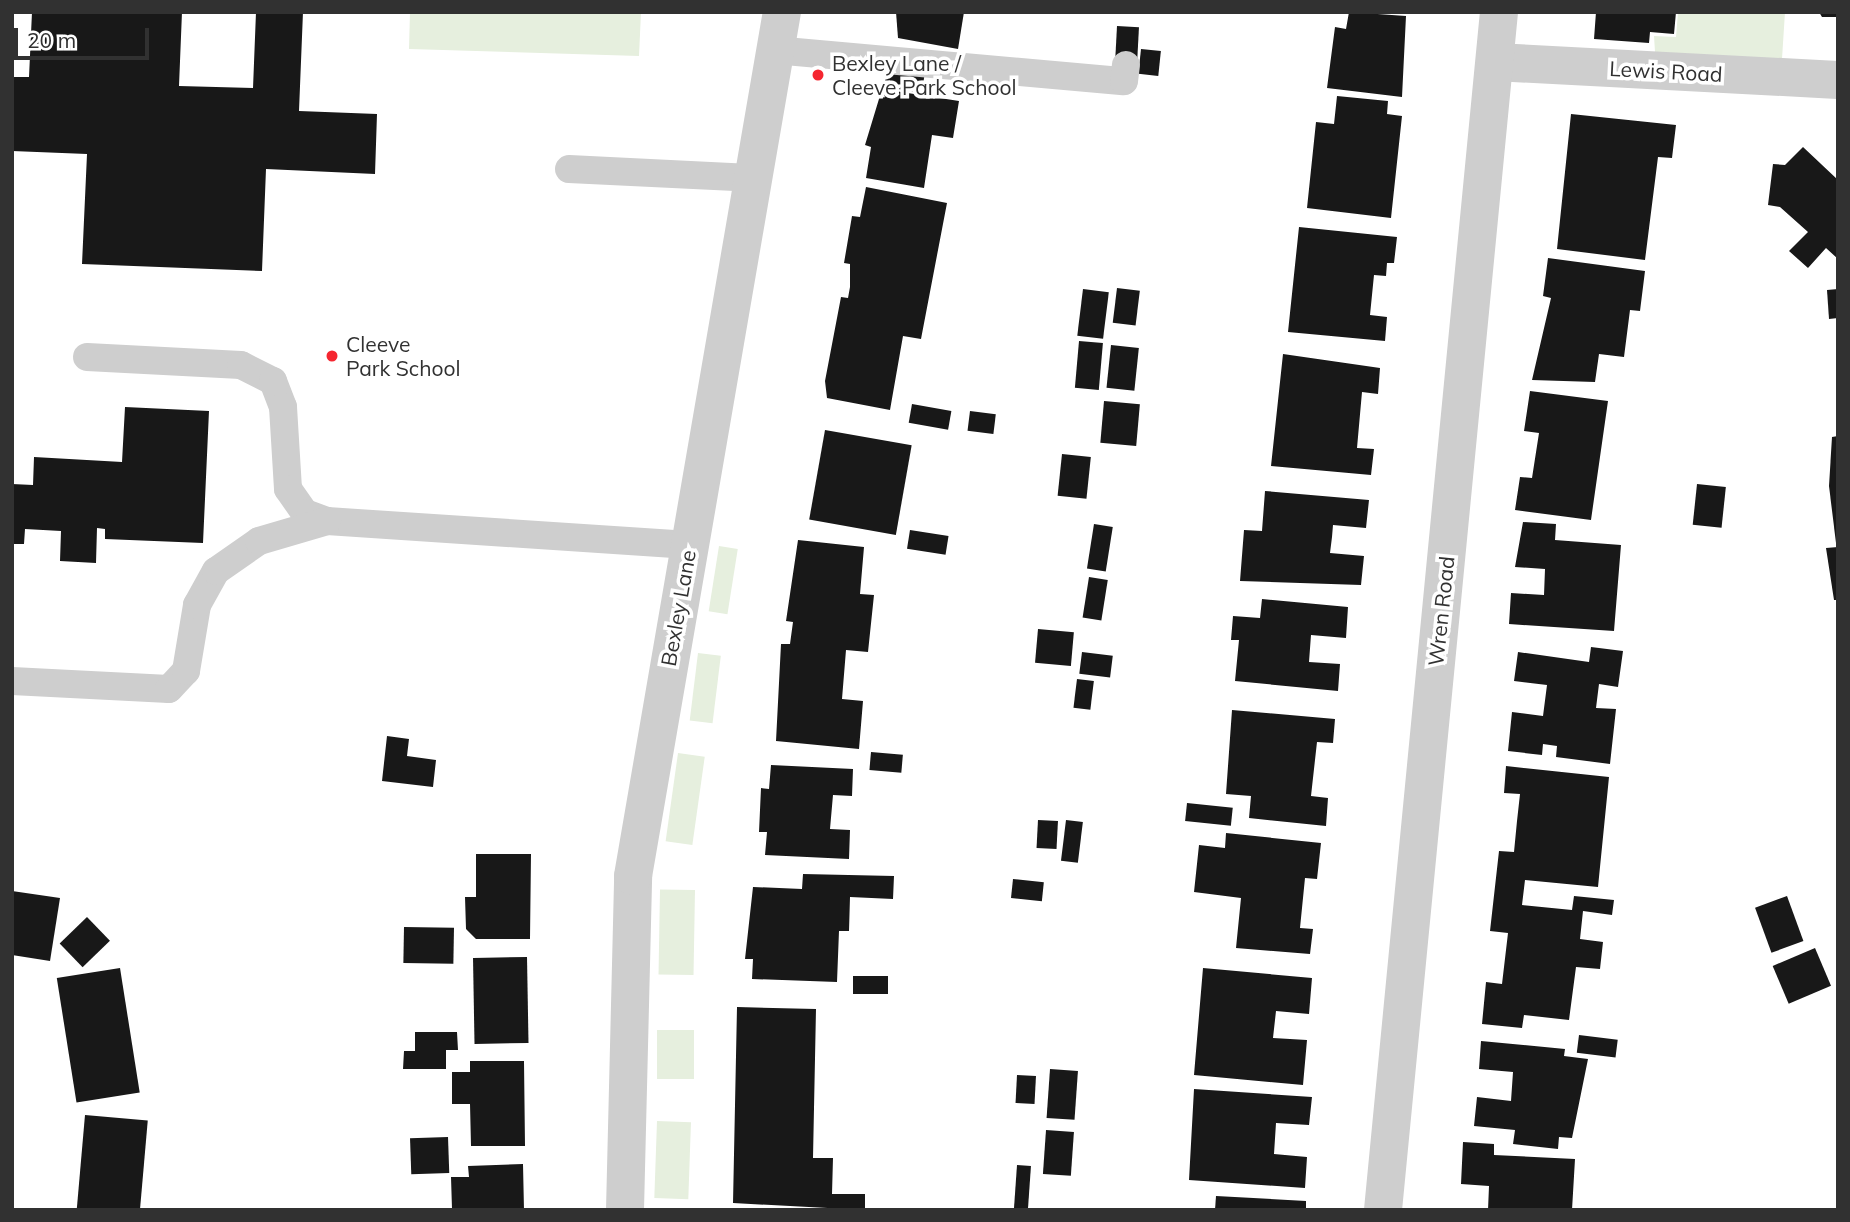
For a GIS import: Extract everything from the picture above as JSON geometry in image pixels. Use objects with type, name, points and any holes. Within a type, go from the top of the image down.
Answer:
[{"type":"street","name":"Bexley Lane","points":[[625,1210],[634,876],[751,178],[782,12]]},
{"type":"street","name":"Wren Road","points":[[1383,1210],[1499,12]]},
{"type":"street","name":"Lewis Road","points":[[1494,62],[1838,80]]},
{"type":"lane","points":[[774,50],[1124,81],[1126,65]]},
{"type":"lane","points":[[569,169],[751,178]]},
{"type":"lane","points":[[87,357],[241,365],[273,381],[283,407],[288,489],[305,513],[327,521],[689,545]]},
{"type":"lane","points":[[12,681],[169,689],[186,671],[197,605],[216,571],[259,541],[327,521]]},
{"type":"green space","points":[[410,12],[641,12],[639,56],[409,49]]},
{"type":"green space","points":[[1678,12],[1785,12],[1782,59],[1655,52],[1654,36],[1676,37]]},
{"type":"green space","points":[[719,546],[738,549],[727,614],[709,611]]},
{"type":"green space","points":[[698,653],[721,656],[713,723],[690,720]]},
{"type":"green space","points":[[678,753],[705,757],[692,845],[666,841]]},
{"type":"green space","points":[[660,889],[695,890],[694,975],[659,974]]},
{"type":"green space","points":[[657,1030],[694,1030],[694,1079],[657,1079]]},
{"type":"green space","points":[[657,1121],[691,1122],[688,1199],[654,1198]]},
{"type":"building","points":[[32,12],[182,12],[179,86],[253,88],[256,12],[303,12],[299,111],[377,114],[375,174],[266,169],[262,271],[82,264],[87,154],[12,151],[12,77],[29,77]]},
{"type":"building","points":[[896,12],[964,12],[958,49],[898,38]]},
{"type":"building","points":[[1349,12],[1406,16],[1402,97],[1327,88],[1335,27],[1346,29]]},
{"type":"building","points":[[1596,12],[1676,12],[1674,34],[1650,32],[1649,43],[1594,39]]},
{"type":"building","points":[[1819,12],[1838,12],[1838,17],[1822,17]]},
{"type":"building","points":[[1117,26],[1139,27],[1137,59],[1115,58]]},
{"type":"building","points":[[1141,49],[1161,51],[1158,76],[1138,74]]},
{"type":"building","points":[[887,69],[925,75],[922,93],[884,87]]},
{"type":"building","points":[[882,89],[959,101],[953,138],[932,135],[924,188],[866,178],[871,147],[865,145]]},
{"type":"building","points":[[1337,96],[1388,101],[1387,114],[1402,116],[1391,218],[1307,208],[1316,122],[1334,124]]},
{"type":"building","points":[[1571,114],[1676,125],[1672,158],[1658,157],[1645,260],[1557,249]]},
{"type":"building","points":[[1803,147],[1838,180],[1838,259],[1826,248],[1808,268],[1789,251],[1808,232],[1780,207],[1768,205],[1773,164],[1785,165]]},
{"type":"building","points":[[866,187],[947,203],[921,339],[903,336],[890,410],[827,398],[825,381],[841,297],[848,298],[850,287],[850,264],[844,263],[852,216],[860,217]]},
{"type":"building","points":[[1299,227],[1397,237],[1394,263],[1387,263],[1386,276],[1374,275],[1370,315],[1387,317],[1385,341],[1288,332]]},
{"type":"building","points":[[1548,258],[1645,271],[1640,311],[1630,310],[1624,357],[1599,354],[1595,382],[1532,380],[1551,298],[1543,296]]},
{"type":"building","points":[[1117,288],[1140,291],[1136,326],[1113,323]]},
{"type":"building","points":[[1083,289],[1109,292],[1103,339],[1077,336]]},
{"type":"building","points":[[1838,289],[1838,318],[1829,319],[1827,290]]},
{"type":"building","points":[[1079,341],[1103,343],[1099,390],[1075,388]]},
{"type":"building","points":[[1111,345],[1139,348],[1134,391],[1107,388]]},
{"type":"building","points":[[1283,354],[1380,368],[1378,394],[1362,392],[1357,448],[1374,449],[1371,475],[1271,466]]},
{"type":"building","points":[[1530,391],[1608,401],[1591,520],[1515,510],[1520,477],[1532,478],[1539,433],[1524,431]]},
{"type":"building","points":[[1104,401],[1140,404],[1136,446],[1100,443]]},
{"type":"building","points":[[912,404],[951,411],[948,430],[909,423]]},
{"type":"building","points":[[125,407],[209,411],[203,543],[105,539],[105,529],[97,528],[96,563],[60,561],[61,531],[25,529],[24,544],[12,544],[12,484],[33,485],[34,457],[122,462]]},
{"type":"building","points":[[970,411],[996,414],[993,434],[968,431]]},
{"type":"building","points":[[825,430],[912,445],[896,535],[809,520]]},
{"type":"building","points":[[1838,436],[1836,543],[1829,486],[1832,437]]},
{"type":"building","points":[[1062,454],[1091,457],[1086,499],[1058,496]]},
{"type":"building","points":[[1697,484],[1726,487],[1722,528],[1693,525]]},
{"type":"building","points":[[1265,491],[1369,500],[1366,528],[1333,525],[1330,553],[1364,556],[1361,585],[1240,581],[1244,530],[1262,531]]},
{"type":"building","points":[[1523,522],[1556,524],[1555,540],[1621,545],[1614,631],[1509,624],[1511,593],[1544,595],[1545,569],[1515,567]]},
{"type":"building","points":[[1094,524],[1113,527],[1106,571],[1087,568]]},
{"type":"building","points":[[910,530],[949,536],[946,555],[907,549]]},
{"type":"building","points":[[798,540],[864,547],[860,594],[874,595],[868,652],[846,650],[842,699],[863,701],[859,749],[776,741],[781,644],[790,644],[793,622],[786,621]]},
{"type":"building","points":[[1838,547],[1838,600],[1834,600],[1826,548]]},
{"type":"building","points":[[1089,577],[1108,580],[1101,620],[1083,617]]},
{"type":"building","points":[[1262,599],[1348,607],[1346,638],[1311,635],[1309,662],[1340,664],[1338,691],[1235,681],[1239,640],[1231,640],[1233,616],[1260,618]]},
{"type":"building","points":[[1038,629],[1074,632],[1071,666],[1035,663]]},
{"type":"building","points":[[1591,647],[1623,651],[1618,687],[1599,684],[1596,708],[1616,709],[1610,764],[1556,757],[1557,746],[1543,744],[1542,755],[1508,751],[1512,712],[1543,716],[1547,685],[1514,681],[1518,652],[1589,662]]},
{"type":"building","points":[[1082,652],[1113,656],[1110,678],[1079,674]]},
{"type":"building","points":[[1077,679],[1094,681],[1090,710],[1073,708]]},
{"type":"building","points":[[1232,710],[1335,719],[1333,743],[1317,742],[1311,796],[1328,798],[1326,826],[1249,818],[1251,796],[1226,794]]},
{"type":"building","points":[[387,736],[409,739],[407,756],[436,760],[433,787],[382,781]]},
{"type":"building","points":[[871,752],[903,755],[901,773],[869,770]]},
{"type":"building","points":[[771,765],[853,769],[852,796],[833,795],[830,829],[850,830],[849,859],[765,855],[767,832],[759,832],[761,788],[769,789]]},
{"type":"building","points":[[1506,766],[1609,777],[1598,887],[1525,880],[1522,905],[1572,910],[1574,896],[1614,900],[1612,915],[1583,911],[1580,939],[1603,942],[1600,969],[1576,967],[1569,1020],[1524,1015],[1522,1028],[1482,1024],[1486,982],[1502,984],[1508,933],[1490,931],[1499,851],[1514,852],[1520,794],[1504,793]]},
{"type":"building","points":[[1187,803],[1233,808],[1231,826],[1185,821]]},
{"type":"building","points":[[1038,820],[1058,821],[1057,849],[1037,848]]},
{"type":"building","points":[[1066,820],[1083,822],[1078,863],[1061,861]]},
{"type":"building","points":[[1226,833],[1321,843],[1317,879],[1305,878],[1300,928],[1313,929],[1310,954],[1236,948],[1241,898],[1194,892],[1199,845],[1225,848]]},
{"type":"building","points":[[476,854],[531,854],[530,939],[476,939],[466,929],[465,897],[476,897]]},
{"type":"building","points":[[803,874],[894,876],[893,899],[850,897],[849,931],[839,931],[837,982],[752,979],[753,959],[745,959],[753,887],[802,889]]},
{"type":"building","points":[[1013,879],[1044,882],[1042,901],[1011,898]]},
{"type":"building","points":[[12,891],[60,898],[50,961],[12,955]]},
{"type":"building","points":[[1787,896],[1803,941],[1771,953],[1755,908]]},
{"type":"building","points":[[87,917],[110,941],[83,967],[60,943]]},
{"type":"building","points":[[404,927],[454,928],[453,964],[403,963]]},
{"type":"building","points":[[1815,948],[1831,986],[1789,1004],[1773,966]]},
{"type":"building","points":[[527,957],[529,1043],[475,1044],[473,958]]},
{"type":"building","points":[[120,968],[140,1092],[76,1102],[57,978]]},
{"type":"building","points":[[1203,968],[1312,978],[1309,1014],[1276,1011],[1273,1038],[1307,1040],[1303,1085],[1194,1075]]},
{"type":"building","points":[[853,976],[888,976],[888,994],[853,994]]},
{"type":"building","points":[[737,1007],[816,1009],[813,1158],[833,1158],[832,1194],[865,1194],[865,1210],[733,1203]]},
{"type":"building","points":[[415,1032],[457,1032],[458,1050],[446,1050],[446,1069],[403,1069],[404,1051],[415,1051]]},
{"type":"building","points":[[1579,1035],[1618,1040],[1616,1058],[1577,1053]]},
{"type":"building","points":[[1481,1041],[1565,1049],[1564,1056],[1588,1059],[1572,1138],[1559,1137],[1558,1149],[1513,1144],[1515,1130],[1474,1126],[1477,1097],[1511,1101],[1513,1072],[1479,1069]]},
{"type":"building","points":[[470,1061],[524,1061],[525,1146],[471,1146],[470,1104],[452,1104],[452,1072],[470,1072]]},
{"type":"building","points":[[1050,1069],[1078,1071],[1075,1120],[1047,1118]]},
{"type":"building","points":[[1017,1075],[1036,1076],[1035,1104],[1016,1103]]},
{"type":"building","points":[[1194,1089],[1312,1097],[1309,1125],[1276,1123],[1274,1154],[1307,1157],[1305,1188],[1189,1180]]},
{"type":"building","points":[[85,1115],[148,1120],[140,1210],[77,1210]]},
{"type":"building","points":[[1046,1130],[1074,1132],[1071,1176],[1043,1174]]},
{"type":"building","points":[[448,1137],[449,1173],[411,1174],[410,1138]]},
{"type":"building","points":[[1463,1142],[1494,1144],[1494,1155],[1575,1159],[1572,1210],[1488,1210],[1489,1186],[1461,1184]]},
{"type":"building","points":[[523,1164],[524,1210],[452,1209],[451,1177],[469,1177],[468,1166]]},
{"type":"building","points":[[1017,1165],[1031,1166],[1028,1210],[1014,1210]]},
{"type":"building","points":[[1216,1196],[1306,1201],[1306,1210],[1215,1210]]},
{"type":"place","name":"Bexley Lane / Cleeve Park School","points":[[818,75]]},
{"type":"place","name":"Cleeve Park School","points":[[332,356]]}]
